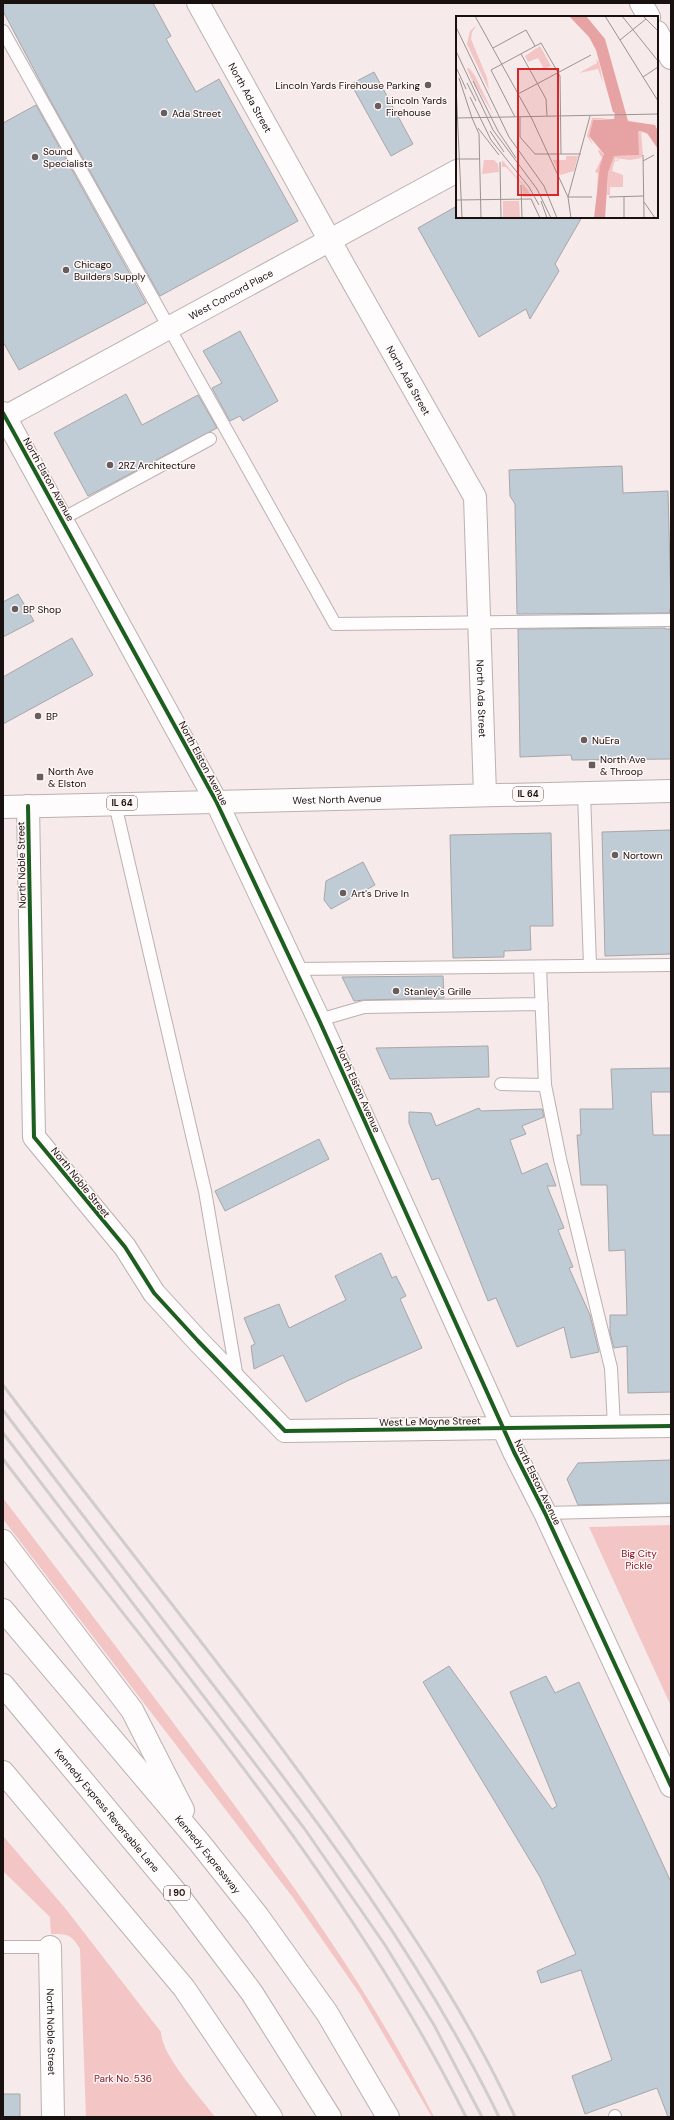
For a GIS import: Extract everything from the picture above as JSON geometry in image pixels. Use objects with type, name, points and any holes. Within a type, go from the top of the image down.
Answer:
[{"type":"main road","name":"North Ada Street","points":[[198,3],[475,497],[485,795]]},
{"type":"main road","points":[[641,3],[648,16]]},
{"type":"main road","points":[[658,34],[667,57]]},
{"type":"main road","name":"West Concord Place","points":[[4,415],[456,172]]},
{"type":"main road","name":"North Elston Avenue","points":[[4,415],[216,801],[319,1020],[504,1428],[545,1513],[671,1786]]},
{"type":"main road","name":"West North Avenue","points":[[3,806],[671,790]]},
{"type":"main road","name":"North Noble Street","points":[[28,806],[34,1137],[125,1247],[154,1293],[285,1431]]},
{"type":"main road","name":"West Le Moyne Street","points":[[285,1431],[671,1426]]},
{"type":"main road","points":[[3,1540],[132,1710],[199,1842]]},
{"type":"main road","name":"Kennedy Expressway","points":[[3,1610],[199,1842],[257,1915],[327,2013],[388,2117]]},
{"type":"main road","name":"Kennedy Express Reversable Lane","points":[[3,1684],[179,1896],[252,1993],[330,2117]]},
{"type":"main road","points":[[3,1772],[184,1988],[271,2117]]},
{"type":"main road","name":"North Noble Street","points":[[50,1947],[54,2117]]},
{"type":"lane","points":[[3,31],[335,624],[479,624],[671,620]]},
{"type":"lane","points":[[62,519],[210,439]]},
{"type":"lane","points":[[584,793],[590,966]]},
{"type":"lane","points":[[115,804],[205,1191],[238,1383]]},
{"type":"lane","points":[[295,969],[671,965]]},
{"type":"lane","points":[[540,967],[545,1084],[560,1158],[611,1368],[614,1426]]},
{"type":"lane","points":[[319,1020],[364,1007],[542,1004]]},
{"type":"lane","points":[[501,1084],[545,1084]]},
{"type":"lane","points":[[545,1513],[671,1510]]},
{"type":"lane","points":[[3,1947],[50,1947]]},
{"type":"green space","points":[[3,1498],[248,1823],[306,1904],[361,1987],[411,2073],[434,2117],[432,2117],[360,1994],[294,1899],[3,1519]]},
{"type":"green space","name":"Big City Pickle","points":[[671,1525],[671,1706],[589,1527]]},
{"type":"green space","name":"Park No. 536","points":[[3,1836],[65,1908],[161,2032],[167,2052],[174,2064],[215,2117],[86,2117],[80,1949],[74,1940],[68,1936],[51,1934],[50,1917],[3,1871]]},
{"type":"building","points":[[3,3],[153,3],[171,36],[166,39],[196,92],[219,79],[298,221],[160,296],[49,98],[3,11]]},
{"type":"building","name":"Lincoln Yards Firehouse","points":[[374,72],[413,144],[391,156],[351,84]]},
{"type":"building","name":"Chicago Builders Supply","points":[[36,105],[146,303],[19,370],[3,342],[3,123]]},
{"type":"building","points":[[456,207],[456,218],[581,218],[555,264],[559,271],[530,319],[526,309],[479,337],[418,228]]},
{"type":"building","points":[[240,331],[278,401],[243,421],[240,416],[230,421],[212,388],[222,383],[203,351]]},
{"type":"building","name":"2RZ Architecture","points":[[126,394],[142,425],[198,395],[217,428],[88,496],[54,433]]},
{"type":"building","points":[[622,466],[623,493],[668,491],[671,606],[669,613],[517,614],[515,504],[510,496],[509,470]]},
{"type":"building","name":"BP Shop","points":[[18,594],[34,621],[3,637],[3,602]]},
{"type":"building","points":[[518,629],[671,629],[671,759],[572,760],[571,755],[520,757]]},
{"type":"building","points":[[72,638],[93,675],[3,724],[3,677]]},
{"type":"building","points":[[671,830],[671,954],[605,956],[602,832]]},
{"type":"building","points":[[551,833],[553,926],[530,926],[531,950],[504,951],[504,957],[453,958],[450,835]]},
{"type":"building","name":"Art's Drive In","points":[[363,862],[375,885],[331,909],[324,900],[326,881]]},
{"type":"building","name":"Stanley's Grille","points":[[443,976],[444,998],[354,1001],[342,977]]},
{"type":"building","points":[[488,1046],[489,1077],[390,1079],[376,1048]]},
{"type":"building","points":[[671,1068],[671,1092],[651,1092],[653,1135],[671,1135],[671,1392],[628,1393],[627,1346],[614,1348],[610,1333],[610,1315],[627,1315],[625,1250],[609,1251],[607,1185],[581,1185],[577,1135],[581,1135],[580,1109],[613,1109],[611,1069]]},
{"type":"building","points":[[479,1108],[481,1111],[542,1109],[544,1117],[522,1126],[526,1134],[510,1140],[522,1174],[547,1163],[556,1186],[547,1186],[564,1228],[558,1230],[573,1267],[569,1268],[590,1315],[599,1352],[571,1358],[564,1327],[517,1347],[496,1298],[488,1301],[439,1178],[432,1180],[409,1123],[409,1112],[431,1113],[436,1126]]},
{"type":"building","points":[[319,1139],[329,1159],[225,1211],[215,1191]]},
{"type":"building","points":[[381,1253],[392,1278],[396,1276],[406,1296],[400,1299],[422,1348],[347,1381],[306,1402],[283,1355],[254,1369],[251,1346],[255,1344],[244,1318],[279,1304],[289,1328],[346,1300],[335,1276]]},
{"type":"building","points":[[671,1460],[671,1503],[578,1505],[567,1479],[578,1463]]},
{"type":"building","points":[[449,1666],[552,1809],[557,1806],[510,1692],[546,1676],[555,1693],[579,1682],[671,1882],[671,2117],[668,2117],[657,2088],[585,2114],[572,2076],[612,2060],[581,1970],[541,1983],[537,1971],[576,1954],[540,1877],[423,1682]]},
{"type":"building","points":[[3,2094],[20,2094],[20,2117],[3,2117]]},
{"type":"railway","points":[[3,1385],[230,1679],[361,1859],[444,1985],[499,2083],[515,2117]]},
{"type":"railway","points":[[3,1410],[254,1737],[331,1841],[368,1894],[437,2003],[469,2059],[499,2117]]},
{"type":"railway","points":[[3,1433],[304,1828],[385,1945],[434,2025],[482,2117]]},
{"type":"railway","points":[[3,1459],[189,1697],[309,1859],[366,1942],[418,2028],[466,2117]]},
{"type":"cycle path","points":[[3,413],[216,801],[319,1020],[514,1452],[545,1513],[671,1786]]},
{"type":"cycle path","points":[[28,806],[34,1137],[125,1247],[154,1293],[285,1431],[671,1426]]},
{"type":"place","name":"Lincoln Yards Firehouse Parking","points":[[428,85]]},
{"type":"place","name":"Lincoln Yards Firehouse","points":[[378,106]]},
{"type":"place","name":"Ada Street","points":[[164,113]]},
{"type":"place","name":"Sound Specialists","points":[[35,157]]},
{"type":"place","name":"Chicago Builders Supply","points":[[66,270]]},
{"type":"place","name":"2RZ Architecture","points":[[110,465]]},
{"type":"place","name":"BP Shop","points":[[15,609]]},
{"type":"place","name":"BP","points":[[38,716]]},
{"type":"place","name":"NuEra","points":[[584,740]]},
{"type":"place","name":"North Ave & Throop","points":[[592,765]]},
{"type":"place","name":"North Ave & Elston","points":[[40,777]]},
{"type":"place","name":"Nortown","points":[[615,855]]},
{"type":"place","name":"Art's Drive In","points":[[343,893]]},
{"type":"place","name":"Stanley's Grille","points":[[396,991]]}]
